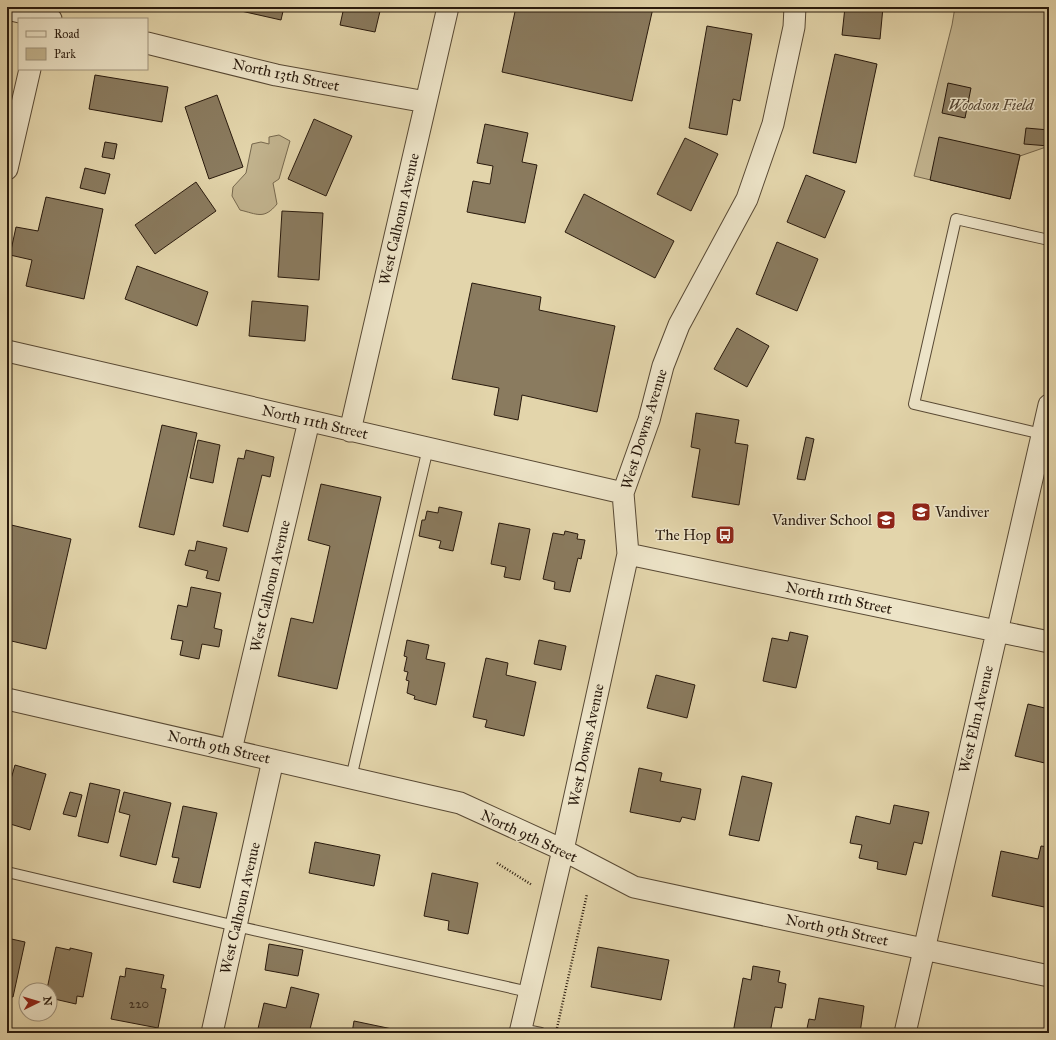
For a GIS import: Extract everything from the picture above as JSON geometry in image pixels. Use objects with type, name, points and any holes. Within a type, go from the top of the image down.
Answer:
[{"type":"street","name":"West Calhoun Avenue","points":[[350,431],[448,7]]},
{"type":"street","name":"West Downs Avenue","points":[[520,1031],[563,850],[628,554],[623,494],[649,420],[663,366],[679,325],[747,199],[773,124],[794,27],[795,7]]},
{"type":"street","points":[[7,9],[44,15]]},
{"type":"street","name":"North 13th Street","points":[[148,43],[276,75],[426,102]]},
{"type":"street","points":[[7,169],[30,70]]},
{"type":"street","name":"North 11th Street","points":[[7,351],[623,494]]},
{"type":"street","name":"West Elm Avenue","points":[[905,1033],[923,948],[1049,405]]},
{"type":"street","name":"West Calhoun Avenue","points":[[231,750],[309,421]]},
{"type":"street","name":"North 11th Street","points":[[628,554],[1049,642]]},
{"type":"street","name":"North 9th Street","points":[[7,699],[460,803],[563,850],[634,887],[1049,976]]},
{"type":"street","name":"West Calhoun Avenue","points":[[212,1033],[273,760]]},
{"type":"lane","points":[[1042,434],[914,404],[956,219],[1049,240]]},
{"type":"lane","points":[[351,778],[428,448]]},
{"type":"lane","points":[[7,872],[236,926],[530,992]]},
{"type":"lane","points":[[520,1031],[541,1033]]},
{"type":"path","points":[[497,863],[533,886]]},
{"type":"path","points":[[556,1033],[587,894]]},
{"type":"green space","name":"Woodson Field","points":[[955,7],[1049,7],[1049,146],[1020,156],[1010,199],[914,176],[952,25]]},
{"type":"green space","points":[[279,135],[290,141],[279,179],[273,183],[277,204],[264,214],[256,214],[240,210],[232,196],[233,187],[246,173],[252,144],[261,142],[269,144],[269,137]]},
{"type":"building","points":[[242,7],[284,7],[281,20],[241,11]]},
{"type":"building","points":[[344,7],[381,7],[375,32],[340,25]]},
{"type":"building","points":[[516,7],[653,8],[632,101],[502,72]]},
{"type":"building","points":[[845,7],[883,7],[880,39],[842,35]]},
{"type":"building","points":[[707,26],[752,34],[740,101],[733,99],[727,135],[689,128]]},
{"type":"building","points":[[835,54],[877,64],[856,163],[813,153]]},
{"type":"building","points":[[95,75],[168,87],[162,122],[89,109]]},
{"type":"building","points":[[948,83],[971,88],[965,118],[942,113]]},
{"type":"building","points":[[217,95],[243,167],[209,179],[185,107]]},
{"type":"building","points":[[314,119],[352,136],[326,196],[288,179]]},
{"type":"building","points":[[485,124],[528,133],[522,162],[537,165],[525,223],[467,212],[473,181],[490,184],[493,166],[477,163]]},
{"type":"building","points":[[1026,128],[1049,130],[1049,146],[1024,144]]},
{"type":"building","points":[[939,137],[1020,155],[1010,199],[930,180]]},
{"type":"building","points":[[685,138],[718,154],[691,211],[657,194]]},
{"type":"building","points":[[105,142],[117,144],[114,159],[102,157]]},
{"type":"building","points":[[85,168],[110,174],[105,194],[80,188]]},
{"type":"building","points":[[806,175],[845,191],[825,238],[787,222]]},
{"type":"building","points":[[196,182],[216,211],[155,254],[135,225]]},
{"type":"building","points":[[584,194],[674,241],[655,278],[565,232]]},
{"type":"building","points":[[46,197],[103,209],[84,299],[26,286],[32,260],[10,255],[16,227],[38,231]]},
{"type":"building","points":[[282,211],[323,213],[319,280],[278,277]]},
{"type":"building","points":[[777,242],[818,259],[797,311],[756,294]]},
{"type":"building","points":[[137,266],[208,292],[197,326],[125,299]]},
{"type":"building","points":[[472,283],[541,297],[539,310],[615,326],[597,412],[522,395],[518,420],[494,415],[499,388],[452,379]]},
{"type":"building","points":[[252,301],[308,306],[305,341],[249,336]]},
{"type":"building","points":[[737,328],[769,346],[747,387],[714,369]]},
{"type":"building","points":[[696,413],[739,420],[735,443],[748,445],[739,505],[692,497],[700,449],[691,447]]},
{"type":"building","points":[[162,425],[197,433],[174,535],[139,527]]},
{"type":"building","points":[[806,437],[814,439],[805,480],[797,479]]},
{"type":"building","points":[[198,440],[220,445],[213,483],[190,478]]},
{"type":"building","points":[[246,450],[274,457],[270,477],[262,475],[248,532],[223,526],[238,458],[244,459]]},
{"type":"building","points":[[321,484],[381,497],[337,689],[278,676],[291,618],[313,623],[330,546],[308,540]]},
{"type":"building","points":[[439,507],[462,512],[453,551],[439,548],[441,541],[419,536],[422,520],[425,520],[427,511],[438,513]]},
{"type":"building","points":[[499,523],[530,529],[520,580],[504,577],[506,567],[491,564]]},
{"type":"building","points":[[7,524],[71,539],[46,649],[7,640]]},
{"type":"building","points":[[565,531],[578,534],[577,539],[585,540],[581,559],[578,558],[570,592],[554,589],[555,582],[543,579],[553,533],[564,535]]},
{"type":"building","points":[[197,541],[227,548],[219,581],[206,578],[208,571],[185,565],[189,550],[195,551]]},
{"type":"building","points":[[191,587],[221,593],[214,628],[222,630],[219,647],[202,644],[199,659],[180,655],[183,641],[171,639],[178,605],[187,607]]},
{"type":"building","points":[[790,632],[808,636],[796,688],[763,681],[772,638],[788,641]]},
{"type":"building","points":[[407,640],[429,645],[426,659],[445,663],[436,705],[414,699],[415,696],[407,693],[409,681],[406,680],[408,672],[404,671],[407,657],[404,656]]},
{"type":"building","points":[[539,640],[566,646],[561,670],[534,664]]},
{"type":"building","points":[[486,658],[508,663],[506,675],[536,682],[524,736],[485,727],[487,720],[473,717]]},
{"type":"building","points":[[656,675],[695,685],[687,718],[647,708]]},
{"type":"building","points":[[1028,704],[1049,709],[1049,764],[1015,756]]},
{"type":"building","points":[[15,765],[46,774],[30,830],[7,823],[7,793]]},
{"type":"building","points":[[639,768],[662,773],[660,781],[701,789],[695,820],[682,817],[680,822],[630,812]]},
{"type":"building","points":[[742,776],[772,783],[759,841],[729,835]]},
{"type":"building","points":[[90,783],[120,790],[108,843],[78,836]]},
{"type":"building","points":[[70,792],[82,795],[76,817],[63,814]]},
{"type":"building","points":[[124,792],[171,803],[156,865],[120,856],[130,815],[119,812]]},
{"type":"building","points":[[894,805],[929,812],[922,844],[914,842],[906,875],[877,869],[878,862],[859,858],[862,845],[850,843],[856,816],[890,824]]},
{"type":"building","points":[[183,806],[217,813],[200,888],[173,882],[179,858],[172,857]]},
{"type":"building","points":[[315,842],[380,855],[374,886],[309,873]]},
{"type":"building","points":[[1041,846],[1049,847],[1049,908],[992,896],[1001,851],[1038,859]]},
{"type":"building","points":[[432,873],[478,883],[468,934],[448,930],[449,921],[424,916]]},
{"type":"building","points":[[7,938],[25,942],[13,997],[7,996]]},
{"type":"building","points":[[269,944],[303,950],[298,976],[265,970]]},
{"type":"building","points":[[56,947],[70,950],[70,948],[92,953],[83,997],[77,996],[76,1004],[58,1000],[58,982],[48,982]]},
{"type":"building","points":[[598,947],[669,960],[661,1000],[591,987]]},
{"type":"building","points":[[753,966],[780,971],[778,982],[786,984],[782,1008],[775,1007],[770,1033],[733,1033],[743,978],[751,980]]},
{"type":"building","points":[[126,968],[164,975],[161,988],[166,989],[158,1028],[111,1019],[120,976],[125,977]]},
{"type":"building","points":[[291,987],[319,994],[309,1033],[257,1033],[264,1003],[286,1008]]},
{"type":"building","points":[[819,998],[864,1006],[860,1033],[806,1033],[809,1019],[815,1020]]},
{"type":"building","points":[[354,1021],[397,1030],[396,1033],[352,1033]]},
{"type":"place","name":"Vandiver","points":[[921,512]]},
{"type":"place","name":"Vandiver School","points":[[886,520]]},
{"type":"place","name":"The Hop","points":[[725,535]]}]
